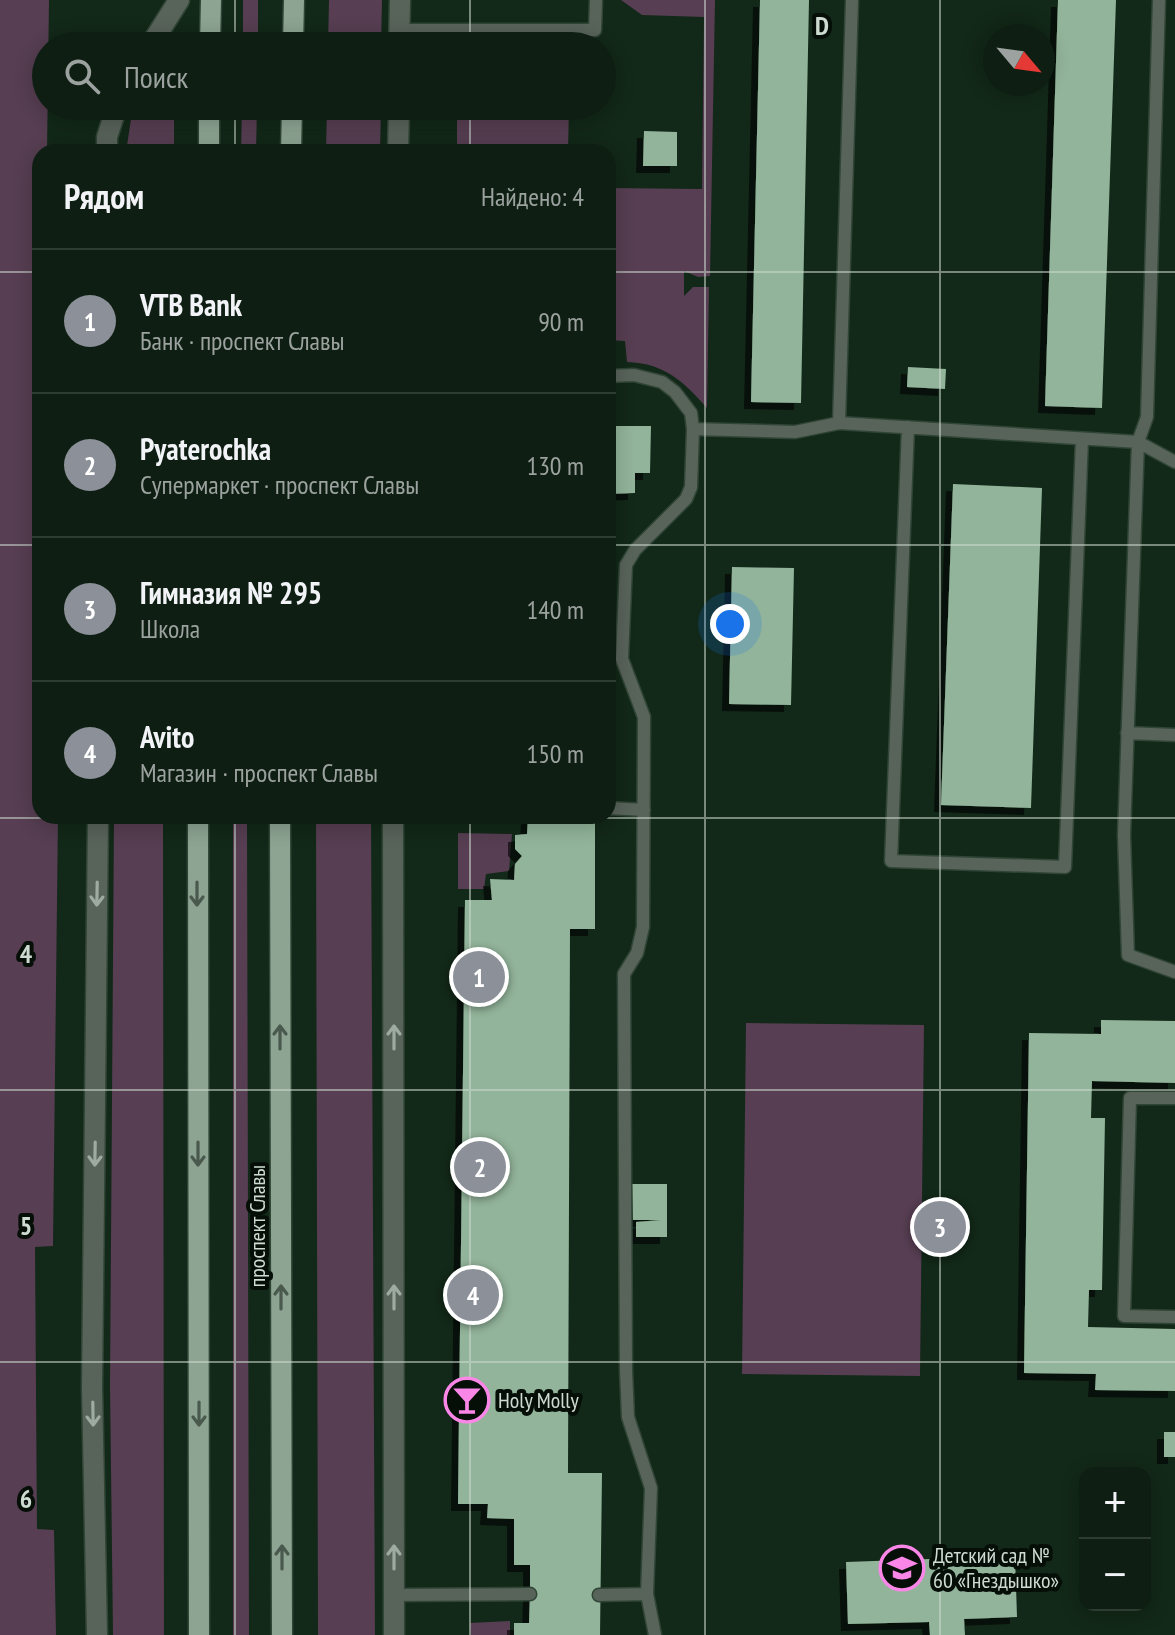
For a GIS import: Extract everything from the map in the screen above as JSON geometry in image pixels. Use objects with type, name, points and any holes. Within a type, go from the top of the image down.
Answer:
[{"type":"main road","points":[[210,32],[211,0]]},
{"type":"main road","points":[[293,32],[294,0]]},
{"type":"main road","points":[[209,120],[209,144]]},
{"type":"main road","points":[[291,144],[292,120]]},
{"type":"main road","points":[[198,824],[199,1635]]},
{"type":"main road","name":"проспект Славы","points":[[280,824],[282,1635]]},
{"type":"street","points":[[159,32],[179,0]]},
{"type":"street","points":[[400,0],[400,32]]},
{"type":"street","points":[[107,144],[112,120]]},
{"type":"street","points":[[398,144],[399,120]]},
{"type":"street","points":[[97,1635],[92,1387],[98,824]]},
{"type":"street","points":[[393,824],[394,1635]]},
{"type":"lane","points":[[546,32],[595,30],[596,0]]},
{"type":"lane","points":[[839,423],[852,0]]},
{"type":"lane","points":[[1159,0],[1147,417],[1138,442],[1123,871],[1128,955],[1175,972]]},
{"type":"lane","points":[[616,376],[634,375],[662,382],[675,392],[691,413],[693,429],[691,487],[686,499],[635,550],[626,565],[622,659],[644,717],[643,927],[637,953],[624,974],[624,1226],[628,1275],[628,1417],[651,1488],[647,1594],[655,1635]]},
{"type":"lane","points":[[693,429],[795,432],[839,423],[1138,442],[1175,462]]},
{"type":"lane","points":[[908,427],[891,861],[1065,867],[1082,439]]},
{"type":"lane","points":[[1127,733],[1175,735]]},
{"type":"lane","points":[[616,808],[644,810]]},
{"type":"lane","points":[[1175,1098],[1130,1098],[1124,1316],[1175,1317]]},
{"type":"lane","points":[[394,1595],[530,1594]]},
{"type":"lane","points":[[599,1595],[647,1594]]},
{"type":"shaded area","points":[[0,0],[49,0],[49,32],[32,32],[32,120],[47,120],[47,144],[32,144],[32,824],[58,824],[53,1246],[35,1247],[37,1529],[54,1530],[56,1635],[0,1635]]},
{"type":"shaded area","points":[[243,0],[258,0],[258,32],[243,32]]},
{"type":"shaded area","points":[[329,0],[382,0],[381,32],[328,32]]},
{"type":"shaded area","points":[[621,0],[715,0],[710,276],[698,277],[684,271],[684,296],[693,287],[709,287],[707,408],[672,375],[652,366],[627,362],[625,341],[616,340],[616,188],[702,189],[704,17],[642,15]]},
{"type":"shaded area","points":[[131,120],[174,120],[174,144],[127,144]]},
{"type":"shaded area","points":[[242,120],[257,120],[256,144],[241,144]]},
{"type":"shaded area","points":[[327,120],[381,120],[380,144],[326,144]]},
{"type":"shaded area","points":[[457,120],[569,120],[568,144],[457,144]]},
{"type":"shaded area","points":[[114,824],[163,824],[164,1635],[113,1635],[110,1385]]},
{"type":"shaded area","points":[[233,824],[247,824],[249,1635],[233,1635]]},
{"type":"shaded area","points":[[316,824],[371,824],[375,1635],[318,1635]]},
{"type":"shaded area","points":[[458,833],[512,834],[509,871],[486,874],[484,889],[458,889]]},
{"type":"shaded area","points":[[746,1023],[924,1025],[920,1376],[742,1374]]},
{"type":"shaded area","points":[[510,1621],[510,1635],[471,1635],[470,1623]]},
{"type":"building","points":[[760,0],[809,0],[801,403],[751,402]]},
{"type":"building","points":[[1058,0],[1116,0],[1102,408],[1045,406]]},
{"type":"building","points":[[644,131],[677,132],[677,166],[643,166]]},
{"type":"building","points":[[908,367],[946,369],[945,389],[907,387]]},
{"type":"building","points":[[616,426],[651,426],[650,473],[635,473],[635,493],[616,494]]},
{"type":"building","points":[[953,484],[1042,488],[1031,808],[941,805]]},
{"type":"building","points":[[732,567],[794,568],[791,705],[729,704]]},
{"type":"building","points":[[528,824],[595,824],[595,929],[570,929],[568,1473],[602,1473],[600,1635],[514,1635],[514,1623],[529,1623],[530,1565],[514,1565],[514,1519],[487,1518],[488,1504],[458,1504],[465,900],[492,900],[490,879],[514,880],[515,864],[522,856],[515,849],[515,835],[527,834]]},
{"type":"building","points":[[1101,1020],[1175,1021],[1175,1083],[1092,1081],[1091,1118],[1105,1118],[1102,1290],[1089,1290],[1088,1327],[1175,1329],[1175,1391],[1095,1390],[1096,1374],[1024,1373],[1029,1033],[1101,1034]]},
{"type":"building","points":[[632,1184],[667,1184],[667,1237],[636,1237],[636,1222],[661,1220],[633,1220]]},
{"type":"building","points":[[1164,1432],[1175,1432],[1175,1457],[1164,1457]]},
{"type":"building","points":[[1015,1556],[1017,1617],[964,1619],[965,1635],[930,1635],[929,1622],[848,1624],[846,1562]]},
{"type":"place","name":"VTB Bank","points":[[479,977]]},
{"type":"place","name":"Pyaterochka","points":[[480,1167]]},
{"type":"place","name":"Гимназия № 295","points":[[940,1227]]},
{"type":"place","name":"Avito","points":[[473,1295]]},
{"type":"place","name":"Holy Molly","points":[[467,1400]]},
{"type":"place","name":"Детский сад № 60 «Гнездышко»","points":[[902,1568]]}]
